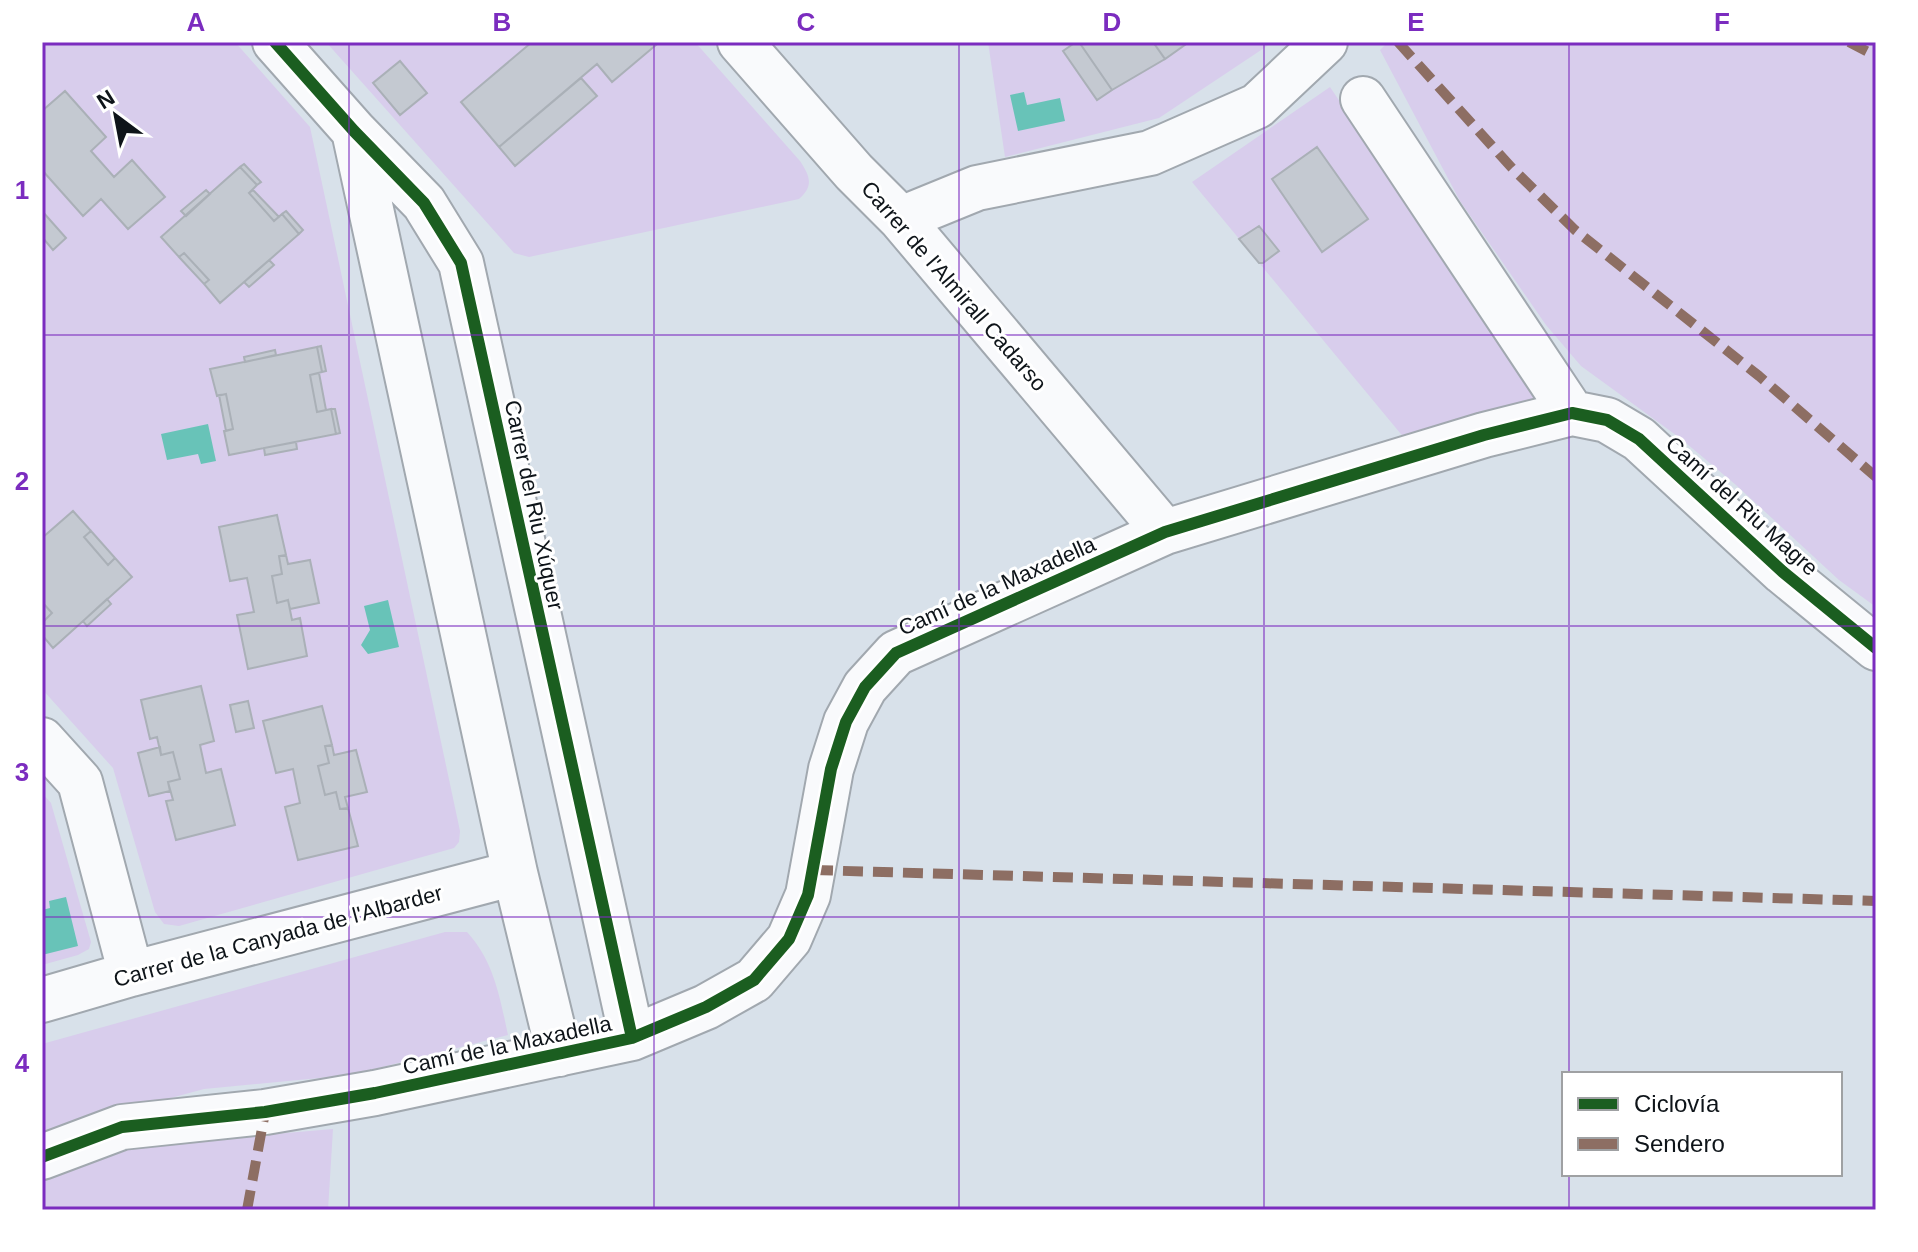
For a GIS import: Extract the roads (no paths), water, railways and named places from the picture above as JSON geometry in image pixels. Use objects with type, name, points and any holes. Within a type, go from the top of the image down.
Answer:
[{"type":"street","name":"Carrer del Riu Xúquer","points":[[275,42],[354,131],[424,203],[461,263],[632,1038]]},
{"type":"street","name":"Carrer de l'Almirall Cadarso","points":[[740,42],[854,172],[901,219],[1165,532]]},
{"type":"street","points":[[901,219],[977,188],[1150,153],[1257,106],[1325,42]]},
{"type":"street","points":[[1363,99],[1572,413]]},
{"type":"street","name":"Carrer del Riu Xúquer","points":[[354,131],[515,873],[559,1054]]},
{"type":"street","name":"Camí de la Maxadella","points":[[42,1157],[122,1127],[281,1110],[632,1038],[706,1007],[754,980],[789,939],[808,895],[831,769],[846,722],[865,687],[896,653],[1165,532],[1484,435],[1572,413]]},
{"type":"street","name":"Camí del Riu Magre","points":[[1572,413],[1607,420],[1639,439],[1783,572],[1876,648]]},
{"type":"street","points":[[42,740],[80,782],[131,974]]},
{"type":"street","name":"Carrer de la Canyada de l'Albarder","points":[[42,1000],[515,873]]}]
